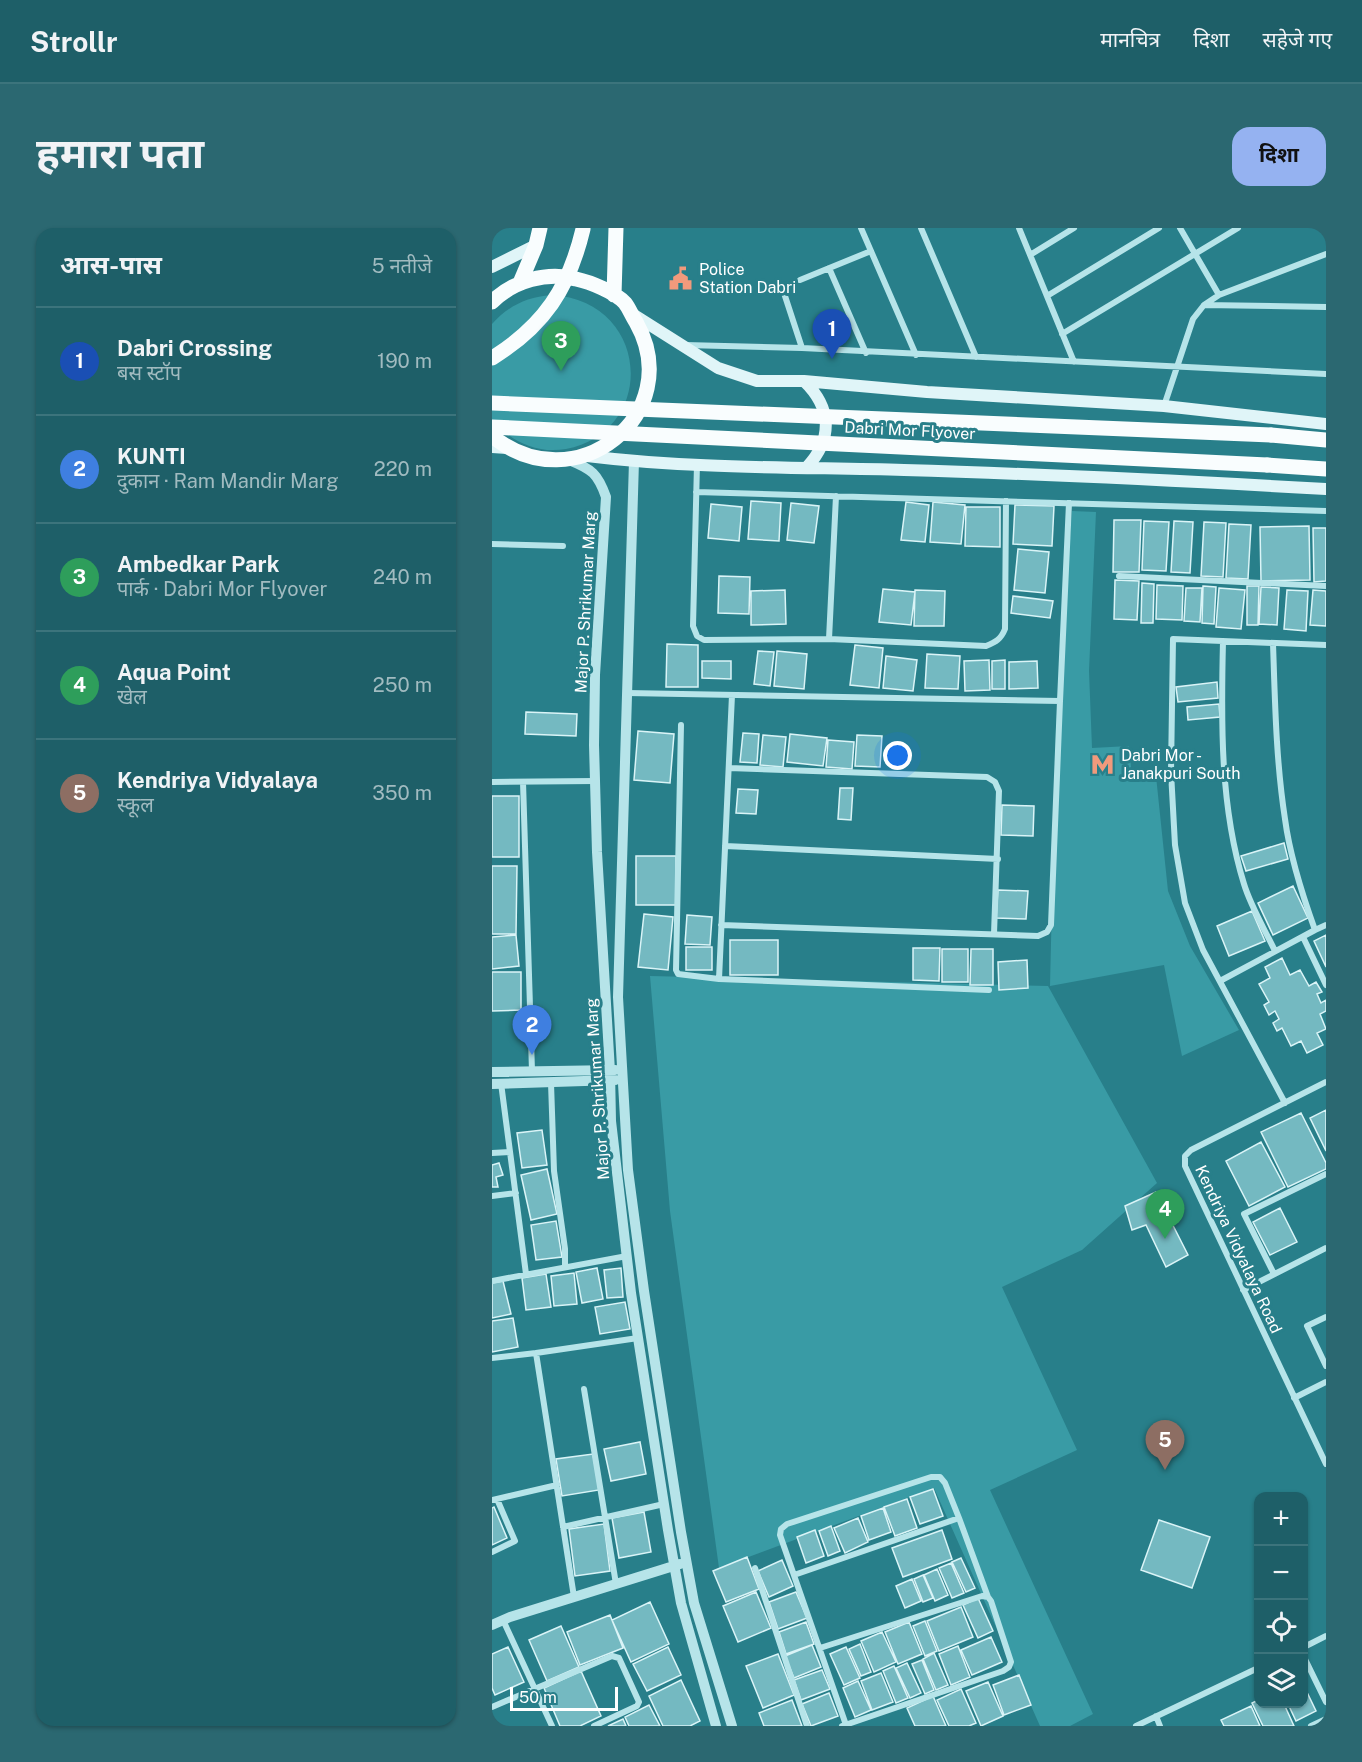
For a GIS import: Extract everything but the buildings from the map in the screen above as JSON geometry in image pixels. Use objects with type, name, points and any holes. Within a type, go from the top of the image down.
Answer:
[{"type":"main road","points":[[520,283],[536,245],[540,228]]},
{"type":"main road","points":[[492,358],[511,347],[550,307],[566,283],[576,257],[583,228]]},
{"type":"main road","points":[[614,295],[616,228]]},
{"type":"main road","points":[[492,267],[536,245]]},
{"type":"main road","points":[[492,302],[520,283],[537,278],[571,277],[587,281],[624,302],[640,329],[649,366],[644,394],[633,420],[605,447],[587,456],[553,461],[537,459],[500,448],[492,436]]},
{"type":"main road","points":[[631,313],[718,368],[757,381],[804,381],[927,392],[1164,405],[1326,424]]},
{"type":"main road","points":[[804,381],[820,400],[826,423],[821,447],[807,467]]},
{"type":"main road","name":"Dabri Mor Flyover","points":[[492,403],[1271,435],[1326,440]]},
{"type":"main road","name":"Dabri Mor Flyover","points":[[492,427],[1326,469]]},
{"type":"main road","points":[[587,456],[696,464],[1042,474],[1326,489]]},
{"type":"street","points":[[861,228],[916,355]]},
{"type":"street","points":[[921,228],[976,357]]},
{"type":"street","points":[[1019,228],[1074,362]]},
{"type":"street","points":[[1030,255],[1074,228]]},
{"type":"street","points":[[1047,296],[1159,228]]},
{"type":"street","points":[[1180,228],[1219,295]]},
{"type":"street","points":[[1062,334],[1238,228]]},
{"type":"street","points":[[800,280],[871,251]]},
{"type":"street","points":[[1164,405],[1193,319],[1204,305],[1219,295],[1326,255]]},
{"type":"street","points":[[829,268],[866,353]]},
{"type":"street","points":[[784,293],[802,348]]},
{"type":"street","points":[[1204,305],[1326,307]]},
{"type":"street","points":[[682,345],[802,348],[866,353],[1326,374]]},
{"type":"street","name":"Major P. Shrikumar Marg","points":[[569,460],[584,466],[598,477],[606,497],[595,675],[595,781],[611,1121],[638,1338],[674,1565],[681,1603],[716,1726]]},
{"type":"street","name":"Major P. Shrikumar Marg","points":[[634,461],[618,997],[628,1170],[644,1291],[686,1562],[694,1603],[732,1726]]},
{"type":"street","points":[[696,464],[693,626],[697,636],[704,640],[829,639],[986,646],[996,642],[1005,629],[1005,501]]},
{"type":"street","points":[[696,492],[1326,511]]},
{"type":"street","points":[[829,639],[836,496]]},
{"type":"street","points":[[721,925],[1038,936],[1047,932],[1051,925],[1069,503]]},
{"type":"street","points":[[492,544],[563,546]]},
{"type":"street","points":[[1119,576],[1326,586]]},
{"type":"street","points":[[1285,1103],[1203,950],[1185,903],[1175,845],[1171,772],[1173,639],[1326,645]]},
{"type":"street","points":[[1223,641],[1225,788],[1237,861],[1245,888],[1275,951]]},
{"type":"street","points":[[1273,643],[1277,755],[1285,821],[1298,882],[1315,930]]},
{"type":"street","points":[[627,693],[1060,701]]},
{"type":"street","points":[[719,979],[732,695]]},
{"type":"street","points":[[681,725],[676,970],[682,976],[989,990]]},
{"type":"street","points":[[729,768],[987,777],[995,782],[999,791],[994,934]]},
{"type":"street","points":[[492,782],[595,781]]},
{"type":"street","points":[[523,782],[532,1071]]},
{"type":"street","points":[[725,846],[998,859]]},
{"type":"street","points":[[1220,981],[1326,925]]},
{"type":"street","points":[[1303,937],[1326,985]]},
{"type":"street","points":[[492,1072],[532,1071],[623,1075]]},
{"type":"street","points":[[526,1274],[510,1152],[497,1083],[551,1083],[609,1075]]},
{"type":"street","name":"Kendriya Vidyalaya Road","points":[[1326,1082],[1191,1150],[1185,1156],[1185,1166],[1326,1464]]},
{"type":"street","points":[[551,1083],[554,1171],[565,1248],[565,1266]]},
{"type":"street","points":[[492,1153],[510,1152]]},
{"type":"street","points":[[1274,1274],[1244,1215],[1326,1174]]},
{"type":"street","points":[[492,1196],[516,1193]]},
{"type":"street","points":[[1244,1290],[1326,1248]]},
{"type":"street","points":[[492,1281],[627,1256]]},
{"type":"street","points":[[1326,1317],[1307,1326],[1326,1366]]},
{"type":"street","points":[[492,1358],[638,1338]]},
{"type":"street","points":[[536,1353],[574,1597]]},
{"type":"street","points":[[1294,1398],[1326,1382]]},
{"type":"street","points":[[584,1389],[616,1584]]},
{"type":"street","points":[[931,1477],[940,1477],[945,1483],[991,1601],[1011,1662],[1009,1667],[844,1725],[794,1575],[780,1535],[781,1528],[787,1524],[931,1477]]},
{"type":"street","points":[[492,1552],[515,1541],[494,1500],[557,1485]]},
{"type":"street","points":[[563,1527],[664,1504]]},
{"type":"street","points":[[794,1575],[959,1518]]},
{"type":"street","points":[[492,1625],[686,1562]]},
{"type":"street","points":[[755,1568],[807,1726]]},
{"type":"street","points":[[820,1648],[982,1596],[988,1597]]},
{"type":"street","points":[[503,1620],[552,1726]]},
{"type":"street","points":[[1308,1645],[1326,1636]]},
{"type":"street","points":[[492,1707],[616,1656],[620,1658],[639,1702],[637,1706],[594,1726]]},
{"type":"street","points":[[1308,1665],[1326,1702]]},
{"type":"street","points":[[1136,1726],[1254,1670]]},
{"type":"street","points":[[1156,1716],[1160,1726]]},
{"type":"street","points":[[1311,1726],[1326,1719]]},
{"type":"green space","points":[[551,295],[584,302],[608,318],[624,341],[630,367],[628,393],[617,418],[596,437],[566,449],[545,450],[516,440],[492,421],[492,324],[518,304]]},
{"type":"green space","points":[[1072,511],[1096,512],[1089,671],[1092,748],[1129,746],[1132,778],[1156,776],[1168,891],[1190,946],[1239,1030],[1182,1056],[1164,965],[1050,986],[1056,727]]},
{"type":"green space","points":[[650,976],[1048,986],[1157,1183],[1082,1250],[1002,1287],[1077,1450],[990,1490],[1093,1714],[1070,1726],[1040,1726],[934,1488],[719,1568],[670,1211]]},
{"type":"place","name":"Police Station Dabri","points":[[681,278]]},
{"type":"place","name":"Dabri Crossing","points":[[832,359]]},
{"type":"place","name":"Ambedkar Park","points":[[561,371]]},
{"type":"place","name":"Dabri Mor - Janakpuri South","points":[[1103,764]]},
{"type":"place","name":"KUNTI","points":[[532,1055]]},
{"type":"place","name":"Aqua Point","points":[[1165,1239]]},
{"type":"place","name":"Kendriya Vidyalaya","points":[[1165,1470]]}]
